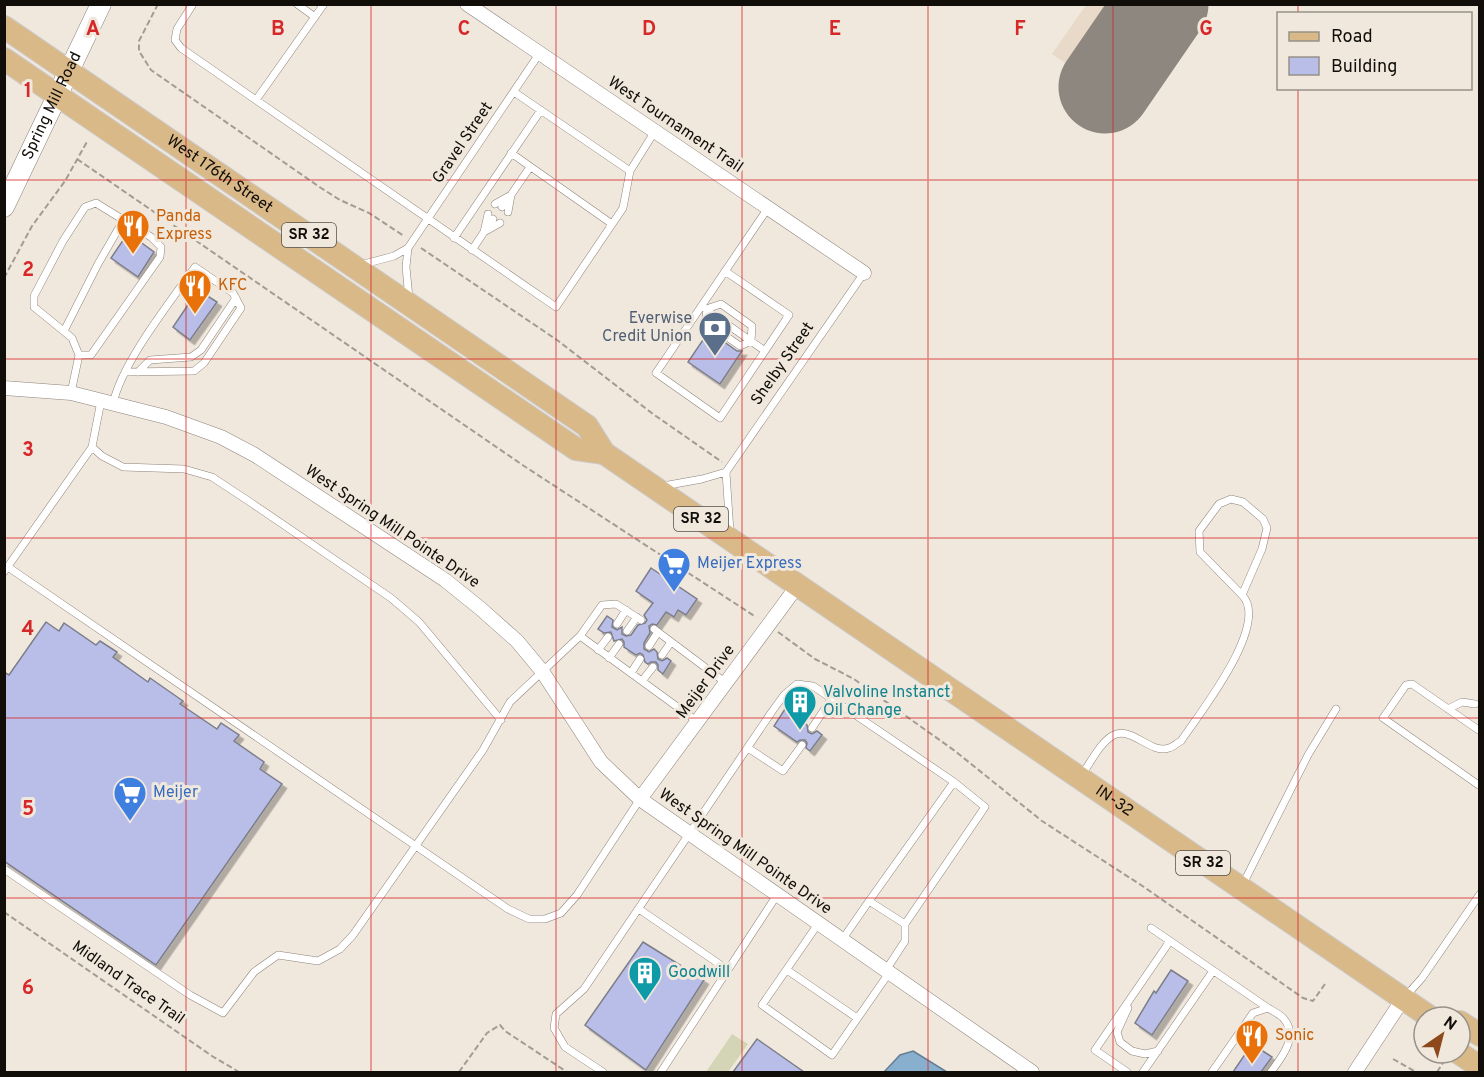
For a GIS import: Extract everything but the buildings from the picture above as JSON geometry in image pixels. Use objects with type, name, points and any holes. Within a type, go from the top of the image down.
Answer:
[{"type":"main road","name":"West 176th Street","points":[[4,27],[587,426],[604,453],[798,585]]},
{"type":"main road","name":"West 176th Street","points":[[4,59],[576,449],[604,453]]},
{"type":"main road","name":"IN-32","points":[[798,585],[1412,1005]]},
{"type":"street","name":"Spring Mill Road","points":[[4,207],[101,4]]},
{"type":"street","name":"West Tournament Trail","points":[[467,4],[864,273]]},
{"type":"street","name":"West Spring Mill Pointe Drive","points":[[4,388],[71,393],[166,417],[221,437],[255,455],[445,580],[517,641],[542,671],[601,762],[640,799],[1032,1072]]},
{"type":"street","name":"Meijer Drive","points":[[640,799],[798,585]]},
{"type":"street","points":[[1355,1072],[1403,999]]},
{"type":"lane","points":[[193,4],[177,29],[175,40],[181,48],[556,307],[623,208],[630,171],[655,131]]},
{"type":"lane","points":[[297,4],[315,17]]},
{"type":"lane","points":[[256,100],[324,4]]},
{"type":"lane","name":"Gravel Street","points":[[411,245],[539,54]]},
{"type":"lane","points":[[514,92],[630,171]]},
{"type":"lane","points":[[454,237],[541,110]]},
{"type":"lane","points":[[512,153],[612,224]]},
{"type":"lane","points":[[511,195],[502,208],[530,167]]},
{"type":"lane","points":[[71,393],[79,355],[72,338],[34,307],[34,296],[63,241],[85,207],[96,203],[151,237],[161,247],[160,257],[91,355],[79,355]]},
{"type":"lane","points":[[725,271],[789,315],[720,418],[656,373],[704,308],[725,271],[768,208]]},
{"type":"lane","points":[[64,331],[124,219]]},
{"type":"lane","points":[[472,250],[494,219],[484,232]]},
{"type":"lane","points":[[355,266],[394,255],[411,245]]},
{"type":"lane","points":[[409,303],[406,267],[411,245]]},
{"type":"lane","points":[[126,372],[194,371],[204,363],[241,308],[233,293],[195,267],[152,329],[107,402],[92,447],[6,569],[508,909],[529,919],[545,919],[561,913],[577,896],[640,799]]},
{"type":"lane","name":"Shelby Street","points":[[728,469],[864,273]]},
{"type":"lane","points":[[138,372],[150,360],[190,357],[201,350],[236,298]]},
{"type":"lane","points":[[704,308],[721,304],[752,326],[751,341]]},
{"type":"lane","points":[[704,308],[765,351]]},
{"type":"lane","points":[[92,447],[102,456],[123,467],[184,469],[212,477],[250,502],[391,598],[419,622],[501,720]]},
{"type":"lane","points":[[655,488],[702,479],[728,469],[730,539]]},
{"type":"lane","points":[[1079,778],[1106,741],[1115,734],[1127,734],[1158,749],[1169,748],[1181,741],[1238,656],[1250,614],[1247,600],[1242,595],[1200,552],[1199,531],[1219,504],[1231,499],[1243,502],[1263,519],[1267,528],[1262,549],[1242,595]]},
{"type":"lane","points":[[4,869],[190,995],[223,1013],[254,972],[278,955],[318,961],[340,949],[353,935],[483,750],[510,702],[580,636],[602,605],[616,604],[639,618],[627,631]]},
{"type":"lane","points":[[617,624],[626,610]]},
{"type":"lane","points":[[649,646],[656,631],[726,683]]},
{"type":"lane","points":[[580,636],[698,722]]},
{"type":"lane","points":[[598,650],[608,637]]},
{"type":"lane","points":[[662,655],[671,642]]},
{"type":"lane","points":[[609,658],[619,644]]},
{"type":"lane","points":[[631,673],[640,659]]},
{"type":"lane","points":[[642,681],[652,667]]},
{"type":"lane","points":[[603,1072],[565,1047],[554,1028],[556,1014],[584,989],[784,695],[797,684],[813,686],[832,698],[954,782],[985,807],[905,924],[905,941],[832,1054],[762,1005],[818,924]]},
{"type":"lane","points":[[1478,782],[1383,718],[1406,685],[1412,684],[1479,731]]},
{"type":"lane","points":[[813,728],[832,698]]},
{"type":"lane","points":[[1448,709],[1462,702],[1475,704]]},
{"type":"lane","points":[[1241,888],[1308,755],[1336,709]]},
{"type":"lane","points":[[748,748],[783,771],[802,745]]},
{"type":"lane","points":[[842,940],[954,782]]},
{"type":"lane","points":[[1403,999],[1422,978],[1479,894]]},
{"type":"lane","points":[[661,1072],[777,895]]},
{"type":"lane","points":[[868,901],[905,924]]},
{"type":"lane","points":[[639,909],[728,970]]},
{"type":"lane","points":[[1151,928],[1284,1018],[1290,1030],[1287,1048],[1271,1072]]},
{"type":"lane","points":[[1127,1072],[1095,1050],[1170,941]]},
{"type":"lane","points":[[787,970],[857,1018]]},
{"type":"lane","points":[[1143,1072],[1213,971]]},
{"type":"lane","points":[[1136,990],[1117,1032],[1119,1042],[1138,1053],[1158,1051]]},
{"type":"lane","points":[[1212,1072],[1253,1013],[1268,1008]]},
{"type":"path","points":[[158,4],[140,41],[139,51],[152,70],[340,200],[369,213],[411,245],[557,340],[652,414],[728,469]]},
{"type":"path","points":[[4,278],[32,226],[65,181],[90,136]]},
{"type":"path","points":[[77,159],[524,466],[768,625],[815,659],[854,679],[955,751],[1042,820],[1144,887],[1303,998],[1313,1001],[1324,984]]},
{"type":"path","name":"Midland Trace Trail","points":[[4,912],[239,1072]]},
{"type":"path","points":[[459,1072],[487,1033],[500,1025],[505,1031],[567,1072]]},
{"type":"path","points":[[1393,1059],[1416,1072]]},
{"type":"shaded area","points":[[1086,5],[1203,5],[1132,109],[1052,54]]},
{"type":"green space","points":[[732,1034],[748,1044],[728,1072],[706,1072]]},
{"type":"water","points":[[913,1051],[947,1072],[884,1072],[900,1055]]},
{"type":"runway","points":[[1105,87],[1162,4]]},
{"type":"place","name":"Panda Express","points":[[133,255]]},
{"type":"place","name":"KFC","points":[[195,315]]},
{"type":"place","name":"Everwise Credit Union","points":[[715,357]]},
{"type":"place","name":"Meijer Express","points":[[674,593]]},
{"type":"place","name":"Valvoline Instanct Oil Change","points":[[800,731]]},
{"type":"place","name":"Meijer","points":[[130,822]]},
{"type":"place","name":"Goodwill","points":[[645,1002]]},
{"type":"place","name":"Sonic","points":[[1252,1065]]}]
